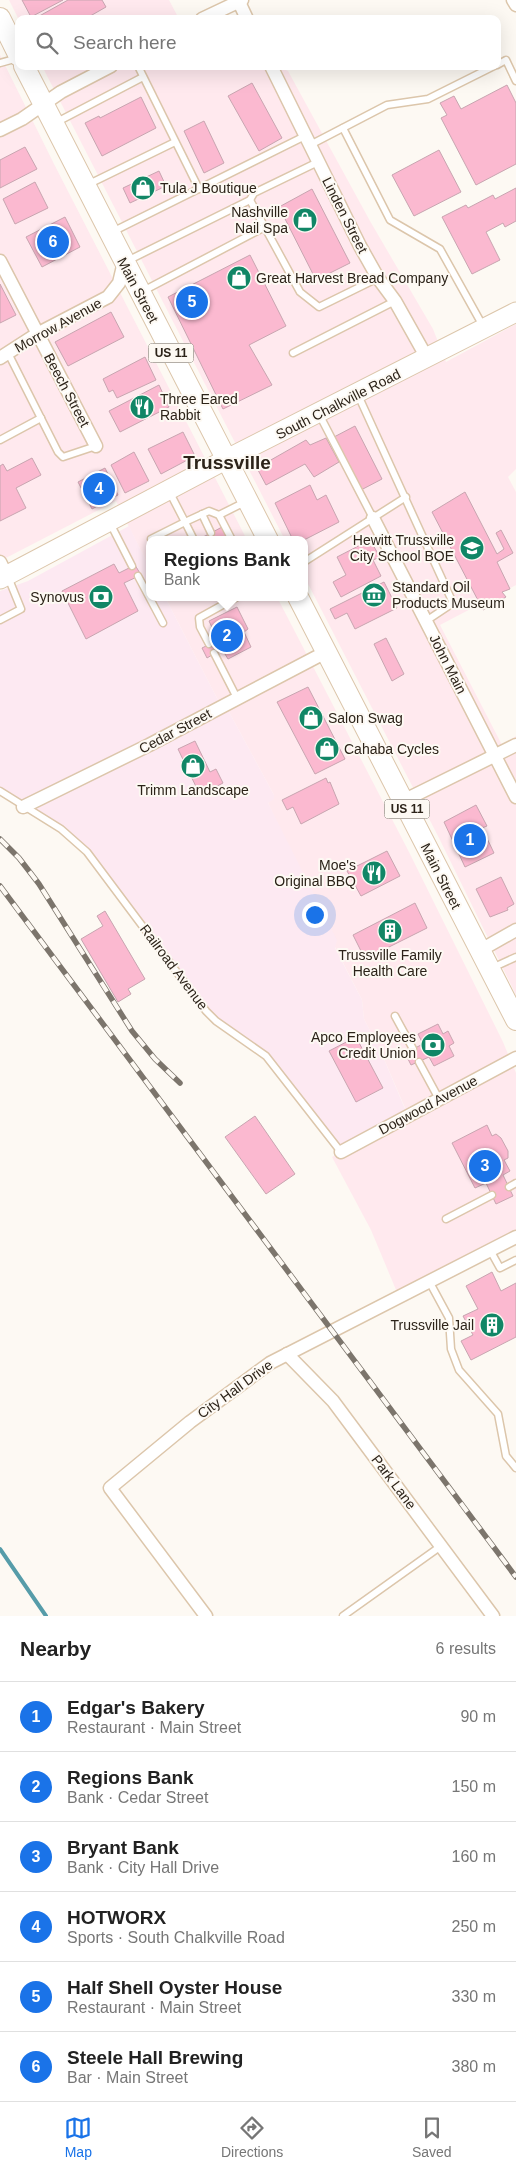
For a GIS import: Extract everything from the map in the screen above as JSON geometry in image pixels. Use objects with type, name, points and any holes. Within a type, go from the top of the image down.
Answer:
[{"type":"main road","points":[[0,18],[15,49]]},
{"type":"main road","name":"Main Street","points":[[26,70],[266,536]]},
{"type":"main road","name":"South Chalkville Road","points":[[2,572],[109,522],[227,459],[516,312]]},
{"type":"main road","name":"Main Street","points":[[300,601],[516,1020]]},
{"type":"street","points":[[513,0],[516,5]]},
{"type":"street","points":[[210,15],[240,1],[245,15]]},
{"type":"street","points":[[0,130],[22,119],[61,92],[103,70]]},
{"type":"street","name":"Linden Street","points":[[273,70],[378,278],[395,300],[427,358]]},
{"type":"street","name":"Beech Street","points":[[0,261],[96,446]]},
{"type":"street","name":"Morrow Avenue","points":[[4,356],[37,334],[108,297],[119,282],[124,262]]},
{"type":"street","name":"John Main","points":[[373,518],[516,797]]},
{"type":"street","name":"Cedar Street","points":[[23,806],[149,745],[326,652]]},
{"type":"street","points":[[403,801],[496,757],[516,745]]},
{"type":"street","points":[[479,951],[516,930]]},
{"type":"street","name":"Dogwood Avenue","points":[[341,1152],[516,1058]]},
{"type":"street","name":"City Hall Drive","points":[[206,1616],[110,1488],[190,1422],[270,1363],[516,1236]]},
{"type":"street","name":"Park Lane","points":[[287,1354],[334,1401],[493,1616]]},
{"type":"lane","points":[[0,63],[15,58]]},
{"type":"lane","points":[[501,63],[506,60],[516,81]]},
{"type":"lane","points":[[140,70],[199,189]]},
{"type":"lane","points":[[109,234],[199,189],[308,140],[343,128],[388,105],[428,99],[488,70]]},
{"type":"lane","points":[[53,124],[143,77]]},
{"type":"lane","points":[[343,128],[390,220],[440,249],[484,329]]},
{"type":"lane","points":[[84,186],[176,142]]},
{"type":"lane","points":[[124,262],[250,200],[254,193],[318,162]]},
{"type":"lane","points":[[250,200],[300,292],[319,307],[378,278]]},
{"type":"lane","points":[[139,292],[265,227]]},
{"type":"lane","points":[[293,353],[395,300]]},
{"type":"lane","points":[[4,356],[63,457],[96,446]]},
{"type":"lane","points":[[358,393],[453,603],[426,621]]},
{"type":"lane","points":[[319,413],[373,518]]},
{"type":"lane","points":[[0,440],[41,418]]},
{"type":"lane","points":[[169,490],[192,536]]},
{"type":"lane","points":[[308,559],[406,497]]},
{"type":"lane","points":[[219,515],[248,500]]},
{"type":"lane","points":[[157,536],[209,511],[219,515],[230,536]]},
{"type":"lane","points":[[202,514],[211,533]]},
{"type":"lane","points":[[109,522],[132,566]]},
{"type":"lane","points":[[0,620],[21,609],[2,572]]},
{"type":"lane","points":[[138,576],[146,591]]},
{"type":"lane","points":[[151,601],[163,623]]},
{"type":"lane","points":[[209,644],[200,627],[199,618],[231,601]]},
{"type":"lane","points":[[214,653],[237,698]]},
{"type":"lane","name":"Railroad Avenue","points":[[0,791],[61,829],[87,852],[206,1011],[216,1021],[266,1056],[341,1152]]},
{"type":"lane","points":[[489,970],[516,957]]},
{"type":"lane","points":[[395,1016],[413,1049]]},
{"type":"lane","points":[[419,1062],[439,1099]]},
{"type":"lane","points":[[508,1186],[516,1183]]},
{"type":"lane","points":[[446,1219],[492,1195]]},
{"type":"lane","points":[[490,1250],[500,1268],[516,1260]]},
{"type":"lane","points":[[429,1281],[449,1318],[451,1349],[459,1370],[498,1414],[506,1456],[513,1460],[516,1468]]},
{"type":"lane","points":[[343,1616],[441,1546]]},
{"type":"shaded area","points":[[9,0],[169,0],[177,15],[16,15]]},
{"type":"shaded area","points":[[0,55],[245,536],[146,536],[146,561],[116,501],[0,561]]},
{"type":"shaded area","points":[[44,70],[288,71],[370,221],[433,329],[446,362],[516,324],[516,469],[508,477],[516,492],[516,585],[440,625],[502,745],[516,736],[516,995],[439,838],[308,584],[308,536],[283,536]]},
{"type":"shaded area","points":[[129,526],[146,561],[146,601],[167,601],[221,706],[229,712],[274,795],[274,799],[268,803],[337,940],[335,948],[362,1000],[364,1019],[381,1052],[408,1116],[341,1152],[266,1056],[216,1021],[83,847],[0,791],[0,591],[28,581]]},
{"type":"shaded area","points":[[167,601],[279,601],[409,852],[503,1042],[516,1073],[516,1237],[399,1297],[371,1230],[332,1157],[408,1115],[381,1052],[364,1019],[362,1000],[335,947],[268,803],[274,795],[229,712],[221,706]]},
{"type":"building","points":[[22,0],[63,0],[35,15],[30,15]]},
{"type":"building","points":[[68,0],[102,0],[106,7],[92,15],[41,15]]},
{"type":"building","points":[[252,83],[282,138],[259,151],[228,96]]},
{"type":"building","points":[[507,85],[516,103],[516,164],[476,185],[441,118],[447,115],[440,103],[454,96],[461,109]]},
{"type":"building","points":[[141,97],[156,128],[102,156],[85,123],[99,116],[100,118]]},
{"type":"building","points":[[204,121],[224,163],[204,173],[184,131]]},
{"type":"building","points":[[25,147],[37,169],[0,188],[0,160]]},
{"type":"building","points":[[439,150],[461,192],[414,216],[392,175]]},
{"type":"building","points":[[159,171],[166,186],[130,203],[123,188]]},
{"type":"building","points":[[35,182],[48,208],[15,224],[3,199]]},
{"type":"building","points":[[516,188],[516,221],[505,227],[503,223],[486,232],[500,260],[472,274],[442,217],[466,205],[468,208],[493,195],[495,199]]},
{"type":"building","points":[[312,189],[350,263],[316,280],[279,207]]},
{"type":"building","points":[[65,217],[80,247],[42,267],[26,237]]},
{"type":"building","points":[[250,255],[286,326],[249,345],[272,385],[223,409],[168,297]]},
{"type":"building","points":[[0,284],[16,315],[0,323]]},
{"type":"building","points":[[111,312],[124,337],[68,366],[55,342]]},
{"type":"building","points":[[145,357],[156,380],[117,398],[113,390],[109,392],[103,379]]},
{"type":"building","points":[[159,385],[169,407],[120,432],[109,411]]},
{"type":"building","points":[[355,426],[382,479],[361,490],[334,437]]},
{"type":"building","points":[[183,432],[195,456],[161,474],[148,449]]},
{"type":"building","points":[[326,438],[339,462],[314,477],[305,464],[266,485],[258,470],[262,465],[306,440],[310,445]]},
{"type":"building","points":[[134,452],[149,481],[125,493],[111,465]]},
{"type":"building","points":[[32,458],[41,475],[16,488],[26,508],[0,521],[0,466],[3,464],[7,471]]},
{"type":"building","points":[[105,468],[118,495],[92,509],[78,482]]},
{"type":"building","points":[[310,485],[317,500],[326,495],[339,522],[308,538],[308,536],[291,536],[275,503]]},
{"type":"building","points":[[465,492],[497,554],[504,549],[496,533],[501,530],[513,553],[497,562],[510,589],[502,592],[506,597],[483,610],[432,512]]},
{"type":"building","points":[[222,527],[226,536],[205,536]]},
{"type":"building","points":[[370,540],[380,557],[373,560],[381,576],[341,597],[333,582],[346,575],[337,557]]},
{"type":"building","points":[[114,564],[119,573],[135,565],[141,575],[124,583],[138,611],[86,639],[62,591]]},
{"type":"building","name":"Standard Oil Products Museum","points":[[384,582],[397,608],[355,629],[347,613],[335,619],[330,609]]},
{"type":"building","points":[[237,607],[248,629],[244,632],[251,647],[228,659],[222,649],[207,658],[202,648],[218,640],[209,621]]},
{"type":"building","points":[[386,638],[404,674],[392,681],[374,644]]},
{"type":"building","points":[[308,687],[345,759],[315,774],[277,702]]},
{"type":"building","points":[[195,741],[210,772],[216,769],[223,783],[200,795],[178,749]]},
{"type":"building","points":[[326,778],[328,783],[330,782],[339,804],[301,824],[293,807],[287,810],[282,800]]},
{"type":"building","points":[[476,805],[487,826],[482,828],[494,853],[465,867],[444,822]]},
{"type":"building","name":"Moe's Original BBQ","points":[[387,851],[400,876],[361,896],[347,871]]},
{"type":"building","points":[[501,877],[514,904],[507,908],[508,910],[490,917],[476,889]]},
{"type":"building","name":"Trussville Family Health Care","points":[[415,903],[427,928],[365,959],[353,935]]},
{"type":"building","points":[[105,911],[145,979],[128,989],[131,994],[118,1002],[81,939],[103,926],[97,916]]},
{"type":"building","points":[[438,1024],[443,1034],[448,1031],[454,1043],[449,1046],[454,1056],[434,1066],[429,1057],[411,1065],[405,1053],[423,1044],[418,1034]]},
{"type":"building","points":[[356,1037],[383,1088],[356,1102],[329,1051]]},
{"type":"building","points":[[255,1116],[295,1174],[266,1194],[225,1137]]},
{"type":"building","points":[[487,1125],[492,1136],[496,1134],[501,1138],[508,1151],[508,1158],[504,1160],[510,1171],[503,1175],[513,1196],[496,1204],[486,1183],[475,1188],[452,1143]]},
{"type":"building","name":"Trussville Jail","points":[[492,1272],[501,1291],[516,1283],[516,1337],[471,1360],[461,1341],[473,1335],[463,1316],[478,1309],[466,1286]]},
{"type":"waterway","points":[[0,1549],[46,1616]]},
{"type":"railway","points":[[0,839],[19,858],[39,884],[132,1031],[155,1059],[180,1083]]},
{"type":"railway","points":[[0,886],[516,1577]]},
{"type":"place","name":"Tula J Boutique","points":[[143,188]]},
{"type":"place","name":"Nashville Nail Spa","points":[[305,220]]},
{"type":"place","name":"Steele Hall Brewing","points":[[53,242]]},
{"type":"place","name":"Great Harvest Bread Company","points":[[239,278]]},
{"type":"place","name":"Half Shell Oyster House","points":[[192,302]]},
{"type":"place","name":"Three Eared Rabbit","points":[[142,407]]},
{"type":"place","name":"HOTWORX","points":[[99,489]]},
{"type":"place","name":"Hewitt Trussville City School BOE","points":[[472,548]]},
{"type":"place","name":"Standard Oil Products Museum","points":[[374,595]]},
{"type":"place","name":"Synovus","points":[[101,597]]},
{"type":"place","name":"Regions Bank","points":[[227,636]]},
{"type":"place","name":"Salon Swag","points":[[311,718]]},
{"type":"place","name":"Cahaba Cycles","points":[[327,749]]},
{"type":"place","name":"Trimm Landscape","points":[[193,766]]},
{"type":"place","name":"Edgar's Bakery","points":[[470,840]]},
{"type":"place","name":"Moe's Original BBQ","points":[[374,873]]},
{"type":"place","name":"Trussville Family Health Care","points":[[390,931]]},
{"type":"place","name":"Apco Employees Credit Union","points":[[433,1045]]},
{"type":"place","name":"Bryant Bank","points":[[485,1166]]},
{"type":"place","name":"Trussville Jail","points":[[492,1325]]},
{"type":"district","name":"Trussville","points":[[227,462]]}]
